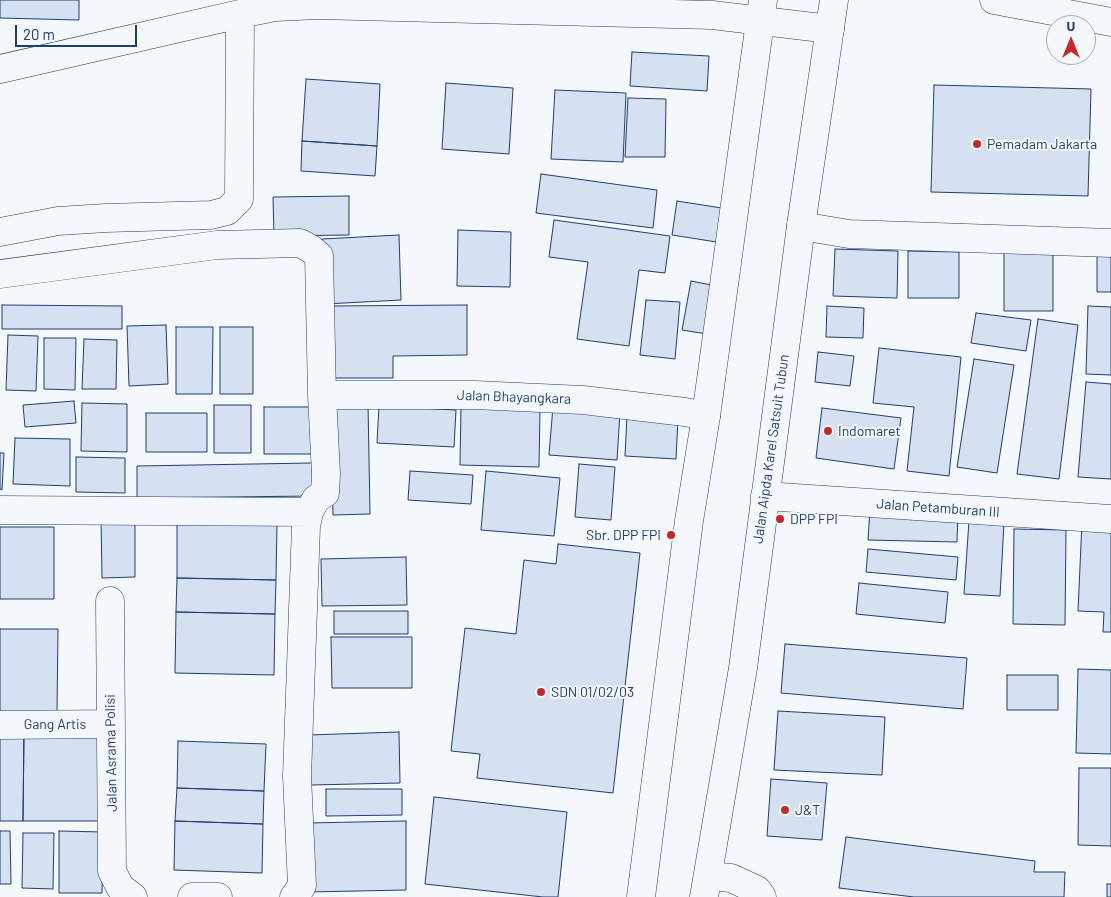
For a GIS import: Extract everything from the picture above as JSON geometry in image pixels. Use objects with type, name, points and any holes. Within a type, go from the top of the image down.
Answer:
[{"type":"street","name":"Jalan Aipda Karel Satsuit Tubun","points":[[706,886],[743,668],[801,226],[834,0]]},
{"type":"street","points":[[994,0],[1111,22]]},
{"type":"street","points":[[0,69],[240,14],[273,4],[712,15],[761,10],[830,29]]},
{"type":"street","points":[[641,897],[689,522],[706,416],[761,10]]},
{"type":"street","points":[[0,232],[58,221],[211,215],[227,211],[238,199],[240,14]]},
{"type":"street","points":[[801,226],[850,234],[1111,243]]},
{"type":"street","points":[[0,274],[217,245],[300,243],[319,256],[326,474],[325,493],[316,499],[309,512],[306,526],[297,776],[302,886],[294,897]]},
{"type":"street","name":"Jalan Bhayangkara","points":[[322,395],[476,395],[583,400],[706,416]]},
{"type":"street","name":"Jalan Petamburan III","points":[[765,496],[1111,519]]},
{"type":"street","points":[[0,510],[309,512]]},
{"type":"street","name":"Jalan Asrama Polisi","points":[[110,602],[112,871],[120,887],[133,897]]},
{"type":"street","name":"Gang Artis","points":[[0,724],[110,724]]},
{"type":"street","points":[[706,886],[731,878],[757,890],[762,897]]},
{"type":"street","points":[[192,897],[225,897]]},
{"type":"building","points":[[0,0],[79,0],[79,20],[0,18]]},
{"type":"building","points":[[632,52],[709,56],[707,91],[630,86]]},
{"type":"building","points":[[306,79],[380,84],[377,146],[302,141]]},
{"type":"building","points":[[446,83],[513,88],[509,154],[442,149]]},
{"type":"building","points":[[934,85],[1091,89],[1088,196],[931,192]]},
{"type":"building","points":[[555,90],[626,93],[623,162],[551,159]]},
{"type":"building","points":[[628,98],[666,99],[665,157],[625,157]]},
{"type":"building","points":[[302,141],[377,146],[375,176],[301,171]]},
{"type":"building","points":[[541,174],[657,190],[653,228],[536,213]]},
{"type":"building","points":[[349,196],[349,235],[274,236],[273,197]]},
{"type":"building","points":[[677,201],[728,209],[723,243],[672,235]]},
{"type":"building","points":[[554,220],[670,236],[665,273],[639,270],[629,346],[577,339],[588,262],[549,257]]},
{"type":"building","points":[[458,230],[511,232],[510,287],[457,286]]},
{"type":"building","points":[[399,235],[401,300],[325,304],[322,239]]},
{"type":"building","points":[[835,249],[898,251],[897,298],[833,296]]},
{"type":"building","points":[[1004,249],[1053,249],[1053,311],[1004,311]]},
{"type":"building","points":[[1097,249],[1111,249],[1111,292],[1097,292]]},
{"type":"building","points":[[908,251],[959,252],[959,298],[908,298]]},
{"type":"building","points":[[691,281],[716,286],[707,334],[682,330]]},
{"type":"building","points":[[646,300],[680,302],[675,359],[640,355]]},
{"type":"building","points":[[2,305],[122,306],[122,329],[2,329]]},
{"type":"building","points":[[467,305],[467,355],[393,356],[393,378],[328,378],[329,306]]},
{"type":"building","points":[[827,306],[864,308],[863,338],[826,337]]},
{"type":"building","points":[[1088,306],[1111,307],[1111,375],[1086,374]]},
{"type":"building","points":[[976,313],[1031,320],[1026,351],[971,343]]},
{"type":"building","points":[[1038,319],[1078,325],[1059,479],[1017,474]]},
{"type":"building","points":[[166,325],[168,384],[129,386],[127,326]]},
{"type":"building","points":[[176,327],[213,327],[212,394],[176,394]]},
{"type":"building","points":[[220,327],[253,327],[253,394],[220,394]]},
{"type":"building","points":[[8,335],[38,336],[36,391],[6,390]]},
{"type":"building","points":[[44,338],[76,338],[75,390],[44,389]]},
{"type":"building","points":[[84,339],[117,340],[116,389],[82,389]]},
{"type":"building","points":[[879,348],[961,357],[949,476],[907,471],[914,407],[873,403]]},
{"type":"building","points":[[818,352],[854,356],[850,386],[815,382]]},
{"type":"building","points":[[974,359],[1014,365],[997,473],[957,467]]},
{"type":"building","points":[[1086,382],[1111,384],[1111,479],[1078,477]]},
{"type":"building","points":[[74,401],[76,423],[25,427],[23,405]]},
{"type":"building","points":[[82,403],[127,404],[127,452],[81,451]]},
{"type":"building","points":[[368,404],[370,514],[333,515],[330,405]]},
{"type":"building","points":[[214,405],[251,405],[251,453],[214,453]]},
{"type":"building","points":[[379,406],[456,410],[454,447],[377,443]]},
{"type":"building","points":[[461,406],[540,408],[539,467],[460,465]]},
{"type":"building","points":[[553,406],[620,412],[617,460],[549,455]]},
{"type":"building","points":[[264,407],[313,407],[313,454],[264,454]]},
{"type":"building","points":[[822,408],[901,418],[894,469],[816,458]]},
{"type":"building","points":[[146,413],[207,413],[207,452],[146,452]]},
{"type":"building","points":[[627,416],[678,418],[676,459],[625,456]]},
{"type":"building","points":[[15,438],[70,439],[70,486],[13,484]]},
{"type":"building","points":[[0,453],[4,453],[2,490],[0,489]]},
{"type":"building","points":[[76,457],[125,458],[125,493],[76,492]]},
{"type":"building","points":[[312,463],[313,496],[137,498],[137,466]]},
{"type":"building","points":[[579,464],[615,467],[611,520],[575,517]]},
{"type":"building","points":[[410,471],[473,475],[471,504],[408,500]]},
{"type":"building","points":[[486,471],[560,478],[554,536],[481,530]]},
{"type":"building","points":[[870,509],[958,512],[957,542],[868,540]]},
{"type":"building","points":[[101,517],[135,517],[135,577],[102,578]]},
{"type":"building","points":[[969,521],[1004,523],[1000,596],[964,594]]},
{"type":"building","points":[[177,522],[277,524],[276,580],[177,578]]},
{"type":"building","points":[[1082,522],[1111,524],[1111,632],[1103,632],[1104,612],[1078,611]]},
{"type":"building","points":[[0,527],[54,527],[54,599],[0,599]]},
{"type":"building","points":[[1014,529],[1066,530],[1065,625],[1013,624]]},
{"type":"building","name":"SDN 01/02/03","points":[[558,544],[640,553],[613,793],[477,778],[480,754],[451,751],[465,628],[516,634],[524,560],[556,564]]},
{"type":"building","points":[[868,549],[958,557],[956,580],[866,572]]},
{"type":"building","points":[[406,557],[407,605],[322,606],[321,559]]},
{"type":"building","points":[[177,578],[276,580],[275,614],[176,612]]},
{"type":"building","points":[[859,583],[948,592],[945,623],[856,614]]},
{"type":"building","points":[[334,611],[408,611],[408,634],[334,634]]},
{"type":"building","points":[[176,612],[275,614],[274,675],[175,673]]},
{"type":"building","points":[[0,629],[58,629],[57,712],[0,712]]},
{"type":"building","points":[[331,637],[412,637],[412,688],[332,688]]},
{"type":"building","points":[[785,644],[967,658],[963,709],[781,693]]},
{"type":"building","points":[[1078,669],[1111,670],[1111,754],[1076,753]]},
{"type":"building","points":[[1007,675],[1058,675],[1058,710],[1007,710]]},
{"type":"building","points":[[778,711],[885,717],[882,775],[774,770]]},
{"type":"building","points":[[0,730],[24,730],[23,821],[0,821]]},
{"type":"building","points":[[24,730],[102,730],[101,821],[23,821]]},
{"type":"building","points":[[399,732],[400,783],[311,785],[308,735]]},
{"type":"building","points":[[178,741],[266,744],[264,791],[177,788]]},
{"type":"building","points":[[1079,768],[1111,768],[1111,846],[1078,845]]},
{"type":"building","points":[[771,779],[827,783],[822,840],[767,836]]},
{"type":"building","points":[[177,788],[264,791],[263,824],[175,821]]},
{"type":"building","points":[[326,789],[402,789],[402,815],[326,816]]},
{"type":"building","points":[[434,797],[567,812],[558,897],[425,884]]},
{"type":"building","points":[[175,821],[263,824],[262,873],[174,870]]},
{"type":"building","points":[[406,821],[406,890],[308,892],[307,823]]},
{"type":"building","points":[[0,831],[10,831],[11,884],[0,884]]},
{"type":"building","points":[[59,831],[103,832],[102,893],[59,893]]},
{"type":"building","points":[[23,833],[54,833],[53,889],[22,888]]},
{"type":"building","points":[[846,837],[1035,861],[1034,872],[1065,872],[1064,897],[914,897],[839,888]]},
{"type":"building","points":[[1107,884],[1111,884],[1111,897],[1107,897]]},
{"type":"place","name":"Pemadam Jakarta","points":[[977,144]]},
{"type":"place","name":"Indomaret","points":[[828,431]]},
{"type":"place","name":"DPP FPI","points":[[780,519]]},
{"type":"place","name":"Sbr. DPP FPI","points":[[671,535]]},
{"type":"place","name":"SDN 01/02/03","points":[[541,692]]},
{"type":"place","name":"J&T","points":[[785,810]]}]
